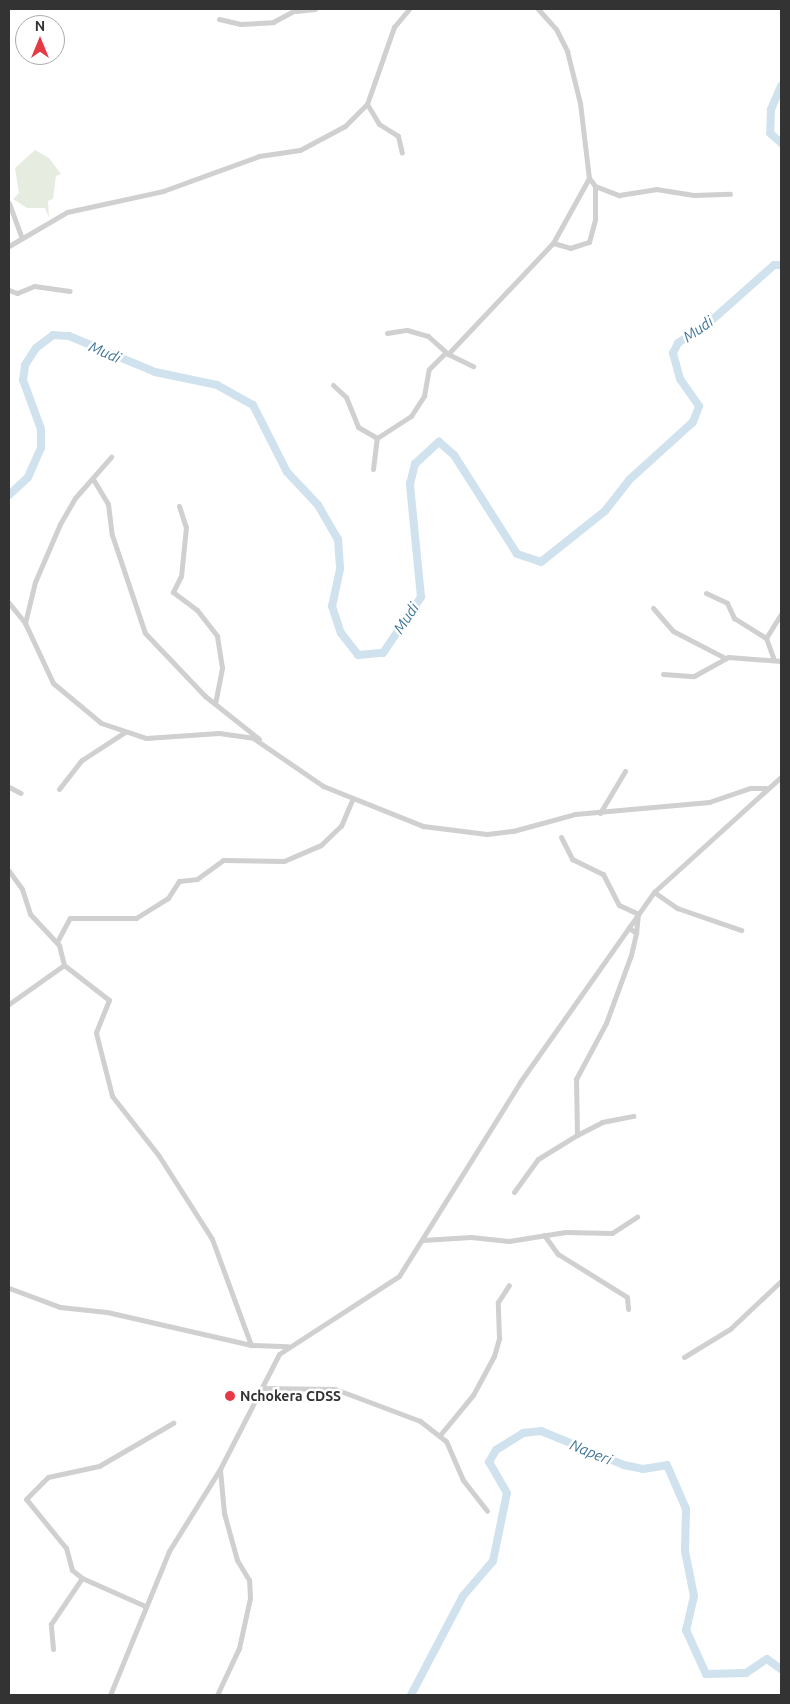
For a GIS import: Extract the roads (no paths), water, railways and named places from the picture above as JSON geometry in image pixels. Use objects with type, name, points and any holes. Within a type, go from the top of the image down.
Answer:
[{"type":"street","points":[[219,19],[240,24],[269,23],[296,10],[315,9]]},
{"type":"street","points":[[9,246],[21,236],[82,207],[163,191],[259,156],[305,148],[354,120],[367,104],[394,27],[408,9]]},
{"type":"street","points":[[538,9],[556,29],[567,52],[580,103],[589,178],[595,186],[619,195],[656,189],[694,195],[730,194]]},
{"type":"street","points":[[367,104],[379,124],[398,136],[402,153]]},
{"type":"street","points":[[373,469],[377,438],[411,416],[424,396],[429,369],[446,354],[553,243],[589,178]]},
{"type":"street","points":[[553,243],[576,248],[589,242],[595,219],[595,186]]},
{"type":"street","points":[[9,203],[21,236]]},
{"type":"street","points":[[9,290],[17,293],[34,286],[70,291]]},
{"type":"street","points":[[387,333],[407,330],[428,336],[446,354],[473,366]]},
{"type":"street","points":[[333,385],[346,397],[358,428],[377,438]]},
{"type":"street","points":[[25,623],[35,582],[60,524],[111,457]]},
{"type":"street","points":[[93,479],[108,504],[112,535],[142,629],[215,703],[263,743],[323,786],[352,800],[423,826],[487,834],[600,813],[709,802],[750,788],[766,788]]},
{"type":"street","points":[[179,506],[186,527],[181,576],[173,592],[197,610],[217,636],[222,668],[215,703]]},
{"type":"street","points":[[706,593],[726,603],[734,618],[766,638],[774,660]]},
{"type":"street","points":[[9,603],[25,623],[57,688],[101,723],[146,738],[219,733],[263,743]]},
{"type":"street","points":[[653,608],[673,631],[725,658],[781,661]]},
{"type":"street","points":[[766,638],[781,614]]},
{"type":"street","points":[[663,674],[694,676],[725,658]]},
{"type":"street","points":[[59,789],[82,760],[125,732]]},
{"type":"street","points":[[600,813],[625,771]]},
{"type":"street","points":[[110,1695],[169,1551],[220,1469],[270,1369],[288,1346],[389,1285],[408,1266],[520,1082],[654,892],[766,788],[781,777]]},
{"type":"street","points":[[9,787],[21,793]]},
{"type":"street","points":[[57,942],[70,918],[136,918],[168,898],[179,881],[196,879],[223,860],[284,860],[320,845],[341,826],[352,800]]},
{"type":"street","points":[[561,837],[572,859],[603,874],[619,905],[638,914]]},
{"type":"street","points":[[9,871],[22,889],[30,914],[57,942],[64,965],[109,1000],[96,1034],[112,1096],[160,1156],[212,1239],[251,1345]]},
{"type":"street","points":[[654,892],[676,908],[741,930]]},
{"type":"street","points":[[577,1135],[576,1079],[613,1005],[636,933],[638,914]]},
{"type":"street","points":[[629,928],[636,933]]},
{"type":"street","points":[[9,1004],[64,965]]},
{"type":"street","points":[[514,1192],[538,1159],[602,1122],[633,1116]]},
{"type":"street","points":[[423,1240],[471,1237],[509,1241],[544,1235],[612,1233],[637,1217]]},
{"type":"street","points":[[544,1235],[558,1254],[627,1297],[628,1309]]},
{"type":"street","points":[[684,1357],[730,1330],[781,1281]]},
{"type":"street","points":[[440,1435],[473,1396],[494,1356],[499,1338],[498,1302],[509,1285]]},
{"type":"street","points":[[9,1288],[44,1304],[107,1312],[251,1345],[288,1346]]},
{"type":"street","points":[[262,1388],[334,1389],[420,1422],[440,1435],[463,1480],[487,1511]]},
{"type":"street","points":[[145,1606],[82,1578],[72,1570],[66,1548],[26,1500],[48,1477],[99,1466],[173,1423]]},
{"type":"street","points":[[217,1695],[239,1648],[250,1598],[249,1580],[237,1560],[224,1513],[220,1469]]},
{"type":"street","points":[[53,1649],[51,1624],[82,1578]]},
{"type":"waterway","name":"Mudi","points":[[781,86],[771,110],[770,133],[781,143]]},
{"type":"waterway","name":"Mudi","points":[[9,495],[28,477],[41,448],[41,429],[23,380],[25,365],[36,348],[53,335],[69,336],[155,372],[217,385],[253,405],[287,472],[318,505],[338,539],[340,569],[332,606],[341,633],[358,655],[383,653],[421,597],[410,484],[415,464],[439,442],[454,455],[517,554],[541,562],[605,511],[629,480],[693,422],[699,406],[680,379],[673,353],[678,343],[711,321],[774,265],[781,265]]},
{"type":"waterway","name":"Naperi","points":[[411,1695],[463,1596],[493,1561],[507,1493],[489,1462],[496,1450],[523,1433],[541,1431],[624,1465],[643,1469],[667,1465],[686,1509],[685,1551],[694,1596],[686,1630],[706,1674],[746,1673],[767,1659],[781,1669]]},
{"type":"place","name":"Nchokera CDSS","points":[[230,1396]]}]
